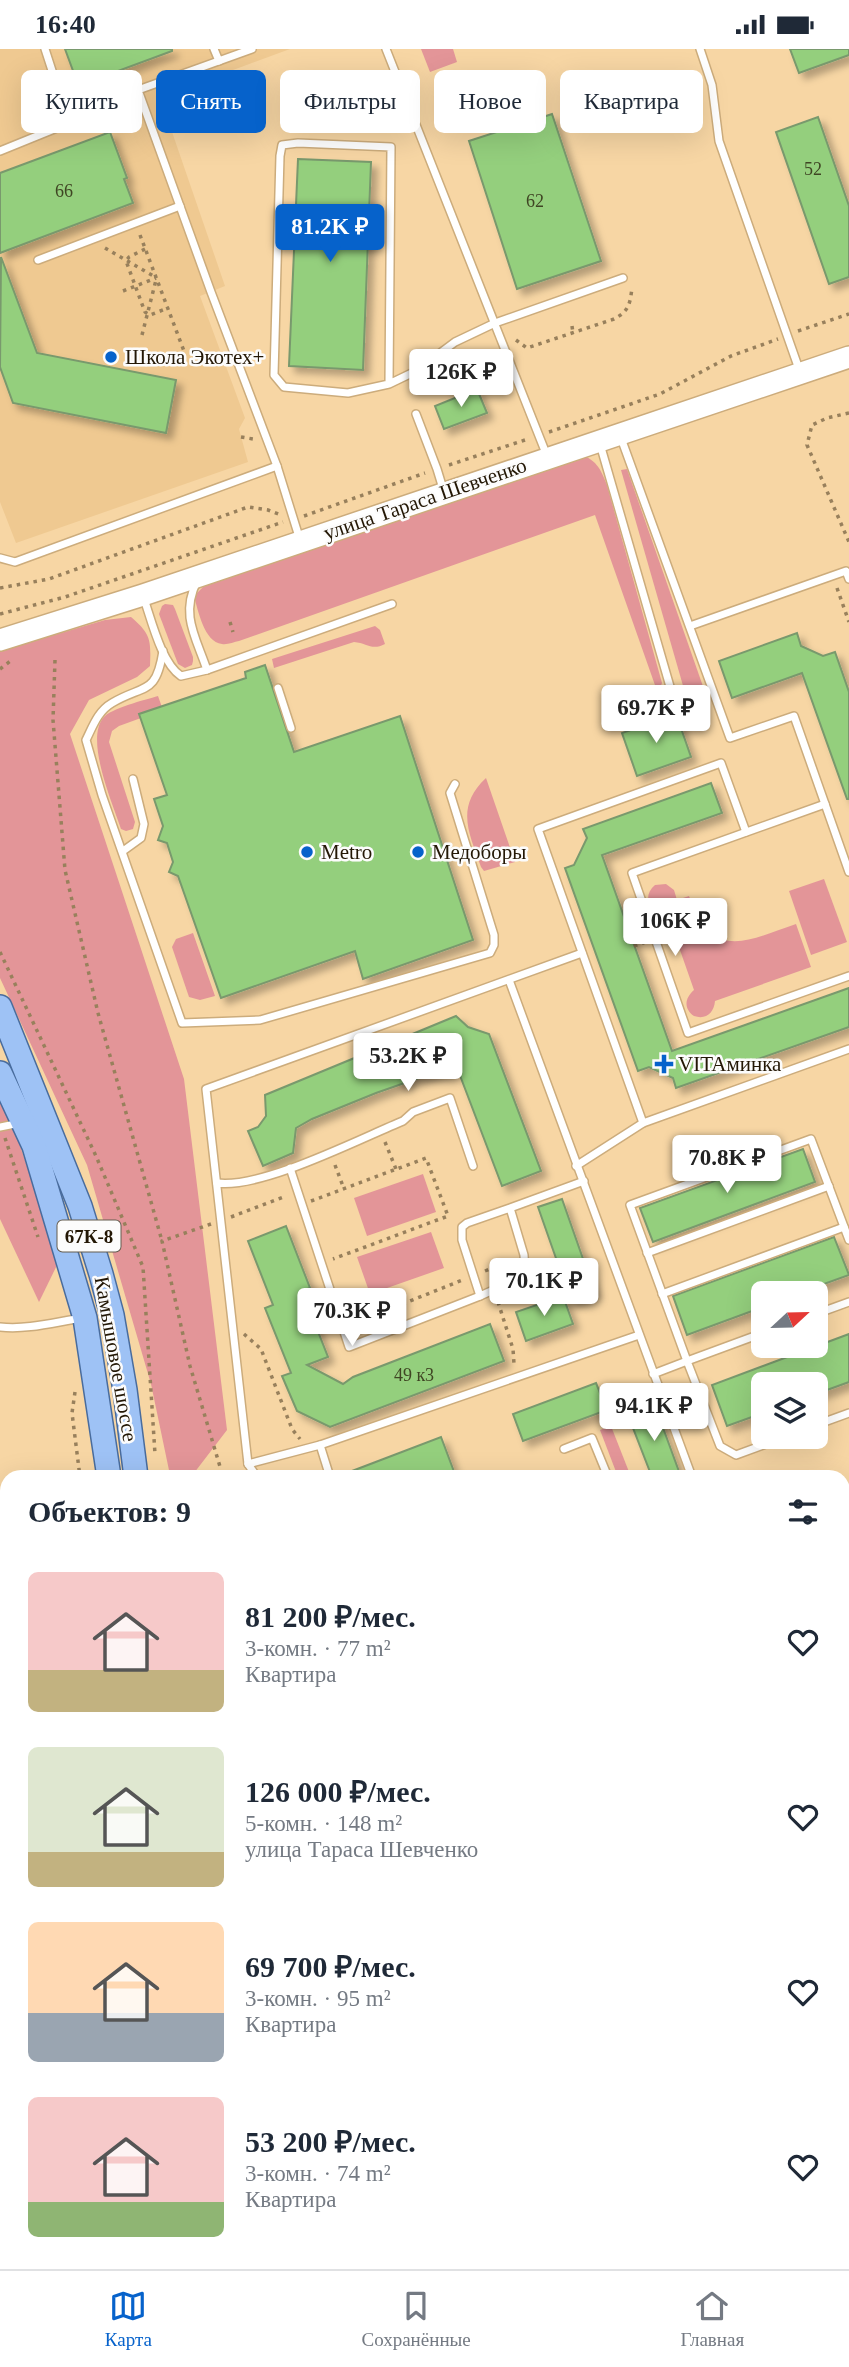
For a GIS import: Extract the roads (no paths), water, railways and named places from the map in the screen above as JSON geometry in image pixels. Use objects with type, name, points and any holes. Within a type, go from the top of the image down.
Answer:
[{"type":"main road","name":"улица Тараса Шевченко","points":[[0,640],[143,595],[849,357]]},
{"type":"main road","name":"Камышовое шоссе","points":[[0,1007],[80,1206],[101,1274],[112,1315],[135,1470]]},
{"type":"main road","name":"Камышовое шоссе","points":[[0,1073],[34,1146],[85,1318],[108,1470]]},
{"type":"lane","points":[[0,151],[69,123],[45,49]]},
{"type":"lane","points":[[214,49],[219,61]]},
{"type":"lane","points":[[252,49],[138,90],[277,466],[300,541]]},
{"type":"lane","points":[[386,49],[547,457]]},
{"type":"lane","points":[[700,49],[712,85],[719,141],[800,373]]},
{"type":"lane","points":[[389,384],[391,147],[298,143],[282,145],[274,376],[284,387],[348,393],[389,384],[416,371],[455,342],[495,323],[623,278]]},
{"type":"lane","points":[[38,260],[180,206]]},
{"type":"lane","points":[[416,414],[444,492]]},
{"type":"lane","points":[[619,433],[730,738],[794,716],[849,872]]},
{"type":"lane","points":[[598,440],[671,690],[668,705],[655,714]]},
{"type":"lane","points":[[0,558],[15,562],[277,466]]},
{"type":"lane","points":[[690,626],[846,571],[849,579]]},
{"type":"lane","points":[[200,575],[189,598],[188,616],[207,670]]},
{"type":"lane","points":[[143,595],[163,651],[171,666],[181,675],[207,670],[393,604]]},
{"type":"lane","points":[[163,651],[160,672],[154,682],[110,704],[97,717],[86,740],[102,795],[182,1023],[260,1020],[490,953],[494,945],[494,935],[450,793],[455,784]]},
{"type":"lane","points":[[278,688],[291,728]]},
{"type":"lane","points":[[643,1123],[538,829],[721,763],[746,832]]},
{"type":"lane","points":[[122,851],[141,838],[144,824],[133,779]]},
{"type":"lane","points":[[825,804],[632,873],[688,1033],[849,976]]},
{"type":"lane","points":[[252,1470],[248,1464],[206,1089],[582,953]]},
{"type":"lane","points":[[509,980],[689,1470]]},
{"type":"lane","points":[[576,1166],[643,1123],[849,1049]]},
{"type":"lane","points":[[217,1183],[231,1185],[290,1168],[403,1121],[413,1112],[450,1098],[472,1166]]},
{"type":"lane","points":[[1,1127],[24,1122]]},
{"type":"lane","points":[[752,1449],[736,1455],[720,1446],[630,1205],[811,1139],[849,1240]]},
{"type":"lane","points":[[290,1168],[349,1347],[519,1278],[525,1271],[524,1255],[510,1208]]},
{"type":"lane","points":[[480,1296],[462,1240],[462,1227],[584,1181]]},
{"type":"lane","points":[[647,1253],[829,1186]]},
{"type":"lane","points":[[663,1294],[844,1227]]},
{"type":"lane","points":[[828,1309],[849,1301]]},
{"type":"lane","points":[[0,1327],[12,1328],[85,1318]]},
{"type":"lane","points":[[248,1464],[320,1445],[639,1335]]},
{"type":"lane","points":[[653,1374],[751,1337]]},
{"type":"lane","points":[[828,1421],[849,1413]]},
{"type":"lane","points":[[564,1449],[592,1438],[605,1470]]},
{"type":"lane","points":[[320,1445],[328,1470]]},
{"type":"place","name":"Школа Экотех+","points":[[111,357]]},
{"type":"place","name":"Metro","points":[[307,852]]},
{"type":"place","name":"Медоборы","points":[[418,852]]},
{"type":"place","name":"VITAминка","points":[[664,1064]]}]
